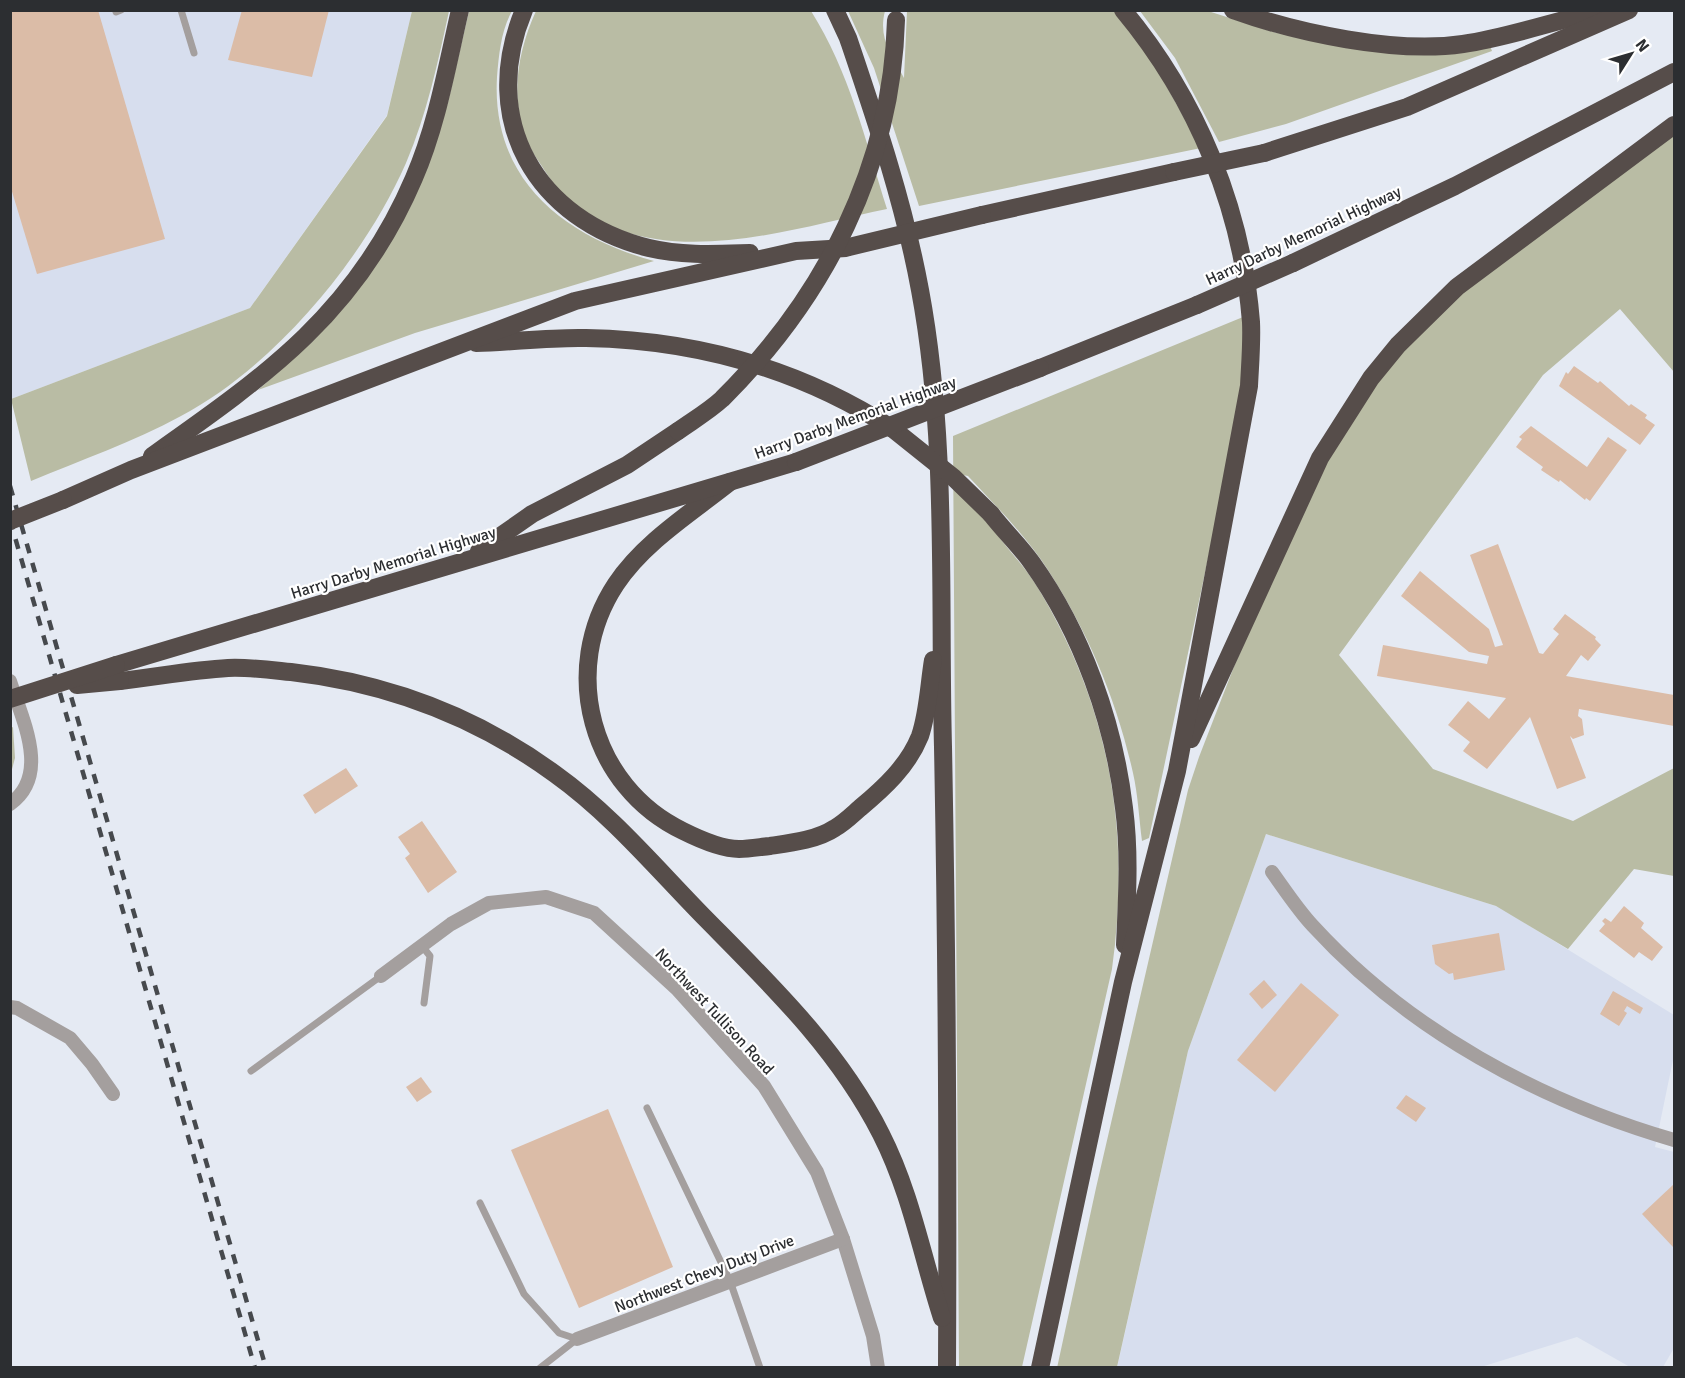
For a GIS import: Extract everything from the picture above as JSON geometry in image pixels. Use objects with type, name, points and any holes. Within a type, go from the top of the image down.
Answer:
[{"type":"highway","points":[[131,470],[219,408],[292,350],[323,320],[356,280],[396,216],[415,176],[438,104],[460,10]]},
{"type":"highway","points":[[524,10],[510,52],[507,86],[511,120],[528,163],[540,182],[567,210],[624,240],[674,252],[708,255],[849,248],[982,215],[1264,153],[1407,107],[1629,10]]},
{"type":"highway","points":[[829,10],[848,38]]},
{"type":"highway","points":[[835,10],[848,38],[904,213],[921,293],[932,378],[938,473],[947,933],[947,1368]]},
{"type":"highway","points":[[1040,1368],[1123,982],[1177,771],[1249,386],[1251,323],[1233,213],[1201,129],[1146,38],[1123,10]]},
{"type":"highway","points":[[1233,10],[1311,33],[1362,41],[1414,45],[1461,44],[1533,30],[1606,10]]},
{"type":"highway","points":[[465,561],[532,514],[617,470],[678,431],[720,400],[784,331],[833,255],[858,202],[871,166],[889,94],[896,15]]},
{"type":"highway","name":"Harry Darby Memorial Highway","points":[[10,699],[43,689],[118,673],[465,561],[796,462],[1197,306],[1455,186],[1674,72]]},
{"type":"highway","points":[[1177,771],[1216,679],[1320,458],[1371,378],[1398,345],[1456,287],[1674,125]]},
{"type":"highway","points":[[10,520],[131,470],[575,301],[796,251]]},
{"type":"highway","points":[[462,344],[584,338],[696,348],[783,373],[857,406],[893,429],[953,477],[991,514],[1032,564],[1058,607],[1087,664],[1107,722],[1124,807],[1128,866],[1123,982]]},
{"type":"highway","points":[[730,482],[647,548],[629,566],[603,607],[590,655],[589,704],[603,751],[614,773],[639,804],[668,824],[699,839],[737,850],[798,842],[834,830],[884,789],[903,766],[920,735],[940,620]]},
{"type":"highway","points":[[118,673],[230,668],[314,675],[362,683],[409,697],[465,720],[510,744],[556,774],[599,810],[779,992],[841,1069],[881,1133],[896,1166],[909,1200],[947,1334]]},
{"type":"street","points":[[10,681],[30,746],[33,771],[26,789],[10,804]]},
{"type":"street","points":[[1272,872],[1313,926],[1352,964],[1439,1032],[1534,1088],[1585,1110],[1674,1140]]},
{"type":"street","name":"Northwest Tullison Road","points":[[381,976],[451,924],[489,903],[546,897],[594,912],[677,989],[764,1086],[817,1172],[843,1239],[873,1336],[878,1368]]},
{"type":"street","points":[[10,1007],[17,1008],[70,1038],[113,1094]]},
{"type":"street","name":"Northwest Chevy Duty Drive","points":[[577,1339],[843,1239]]},
{"type":"lane","points":[[182,10],[194,53]]},
{"type":"lane","points":[[422,946],[430,956],[424,1003]]},
{"type":"lane","points":[[252,1071],[381,976]]},
{"type":"lane","points":[[647,1108],[730,1281],[760,1368]]},
{"type":"lane","points":[[480,1203],[524,1294],[559,1334],[577,1339]]},
{"type":"lane","points":[[540,1368],[577,1339]]},
{"type":"shaded area","points":[[11,11],[412,11],[387,115],[250,308],[11,399]]},
{"type":"shaded area","points":[[1266,834],[1499,907],[1674,1015],[1674,1055],[1655,1147],[1674,1152],[1674,1348],[1663,1367],[1630,1367],[1577,1337],[1481,1367],[1117,1368],[1188,1051]]},
{"type":"green space","points":[[412,11],[449,11],[420,126],[406,163],[388,199],[341,272],[313,307],[282,340],[216,395],[144,434],[31,481],[11,399],[250,308],[387,116]]},
{"type":"green space","points":[[469,11],[512,11],[505,27],[500,51],[497,77],[498,113],[506,145],[520,173],[539,198],[563,219],[590,236],[654,261],[415,333],[258,390],[312,342],[345,306],[433,151],[448,102]]},
{"type":"green space","points":[[536,11],[811,11],[846,82],[887,209],[761,236],[717,241],[674,241],[633,234],[595,219],[555,185],[529,145],[522,126],[517,88],[519,68],[528,29]]},
{"type":"green space","points":[[848,11],[885,11],[883,29],[887,46],[904,78],[907,11],[1114,11],[1148,53],[1201,148],[919,206],[874,68]]},
{"type":"green space","points":[[1140,11],[1208,11],[1277,33],[1490,46],[1492,51],[1286,124],[1219,142],[1175,58]]},
{"type":"green space","points":[[1674,133],[1674,372],[1620,309],[1543,375],[1339,655],[1433,769],[1573,821],[1674,768],[1674,876],[1634,869],[1568,949],[1496,906],[1266,834],[1188,1051],[1117,1367],[1057,1368],[1188,790],[1235,664],[1314,486],[1358,406],[1433,315]]},
{"type":"green space","points":[[1243,317],[1245,359],[1237,421],[1149,838],[1142,841],[1135,781],[1119,720],[1100,668],[1076,618],[1048,570],[1030,545],[968,476],[963,475],[989,523],[1038,588],[1063,633],[1083,679],[1098,725],[1109,772],[1116,819],[1119,868],[1112,969],[1022,1367],[959,1367],[953,436]]},
{"type":"green space","points":[[13,727],[15,758],[11,773],[11,728]]},
{"type":"building","points":[[10,10],[98,10],[165,239],[37,274],[10,185]]},
{"type":"building","points":[[242,10],[329,10],[312,77],[228,60]]},
{"type":"building","points":[[1574,366],[1598,383],[1600,381],[1629,406],[1631,404],[1647,415],[1645,418],[1655,425],[1640,445],[1559,386],[1566,372],[1568,374]]},
{"type":"building","points":[[1531,426],[1587,467],[1608,437],[1627,450],[1590,501],[1586,498],[1585,500],[1560,480],[1559,482],[1541,470],[1543,467],[1516,447],[1522,439],[1519,437]]},
{"type":"building","points":[[1498,544],[1539,653],[1543,654],[1559,634],[1553,629],[1565,614],[1596,637],[1595,639],[1601,645],[1588,661],[1581,655],[1566,676],[1674,695],[1674,726],[1579,709],[1578,716],[1582,719],[1584,735],[1573,739],[1570,736],[1586,778],[1557,789],[1530,717],[1487,769],[1463,751],[1470,742],[1448,725],[1468,701],[1489,719],[1506,698],[1377,676],[1383,645],[1487,664],[1489,656],[1469,652],[1401,596],[1420,571],[1489,629],[1495,647],[1503,645],[1470,555]]},
{"type":"building","points":[[346,768],[358,786],[315,814],[303,795]]},
{"type":"building","points":[[422,821],[457,872],[428,893],[405,858],[410,854],[398,837]]},
{"type":"building","points":[[1624,906],[1644,923],[1641,928],[1663,947],[1652,961],[1639,952],[1634,958],[1599,931],[1605,924],[1602,921],[1605,918],[1611,922]]},
{"type":"building","points":[[1499,933],[1505,970],[1454,980],[1453,973],[1449,974],[1435,964],[1432,945]]},
{"type":"building","points":[[1264,980],[1277,995],[1262,1009],[1249,994]]},
{"type":"building","points":[[1301,983],[1339,1015],[1275,1092],[1237,1060]]},
{"type":"building","points":[[1613,991],[1643,1008],[1640,1014],[1627,1006],[1624,1011],[1627,1013],[1619,1026],[1600,1014]]},
{"type":"building","points":[[421,1077],[432,1092],[417,1102],[406,1087]]},
{"type":"building","points":[[1406,1095],[1426,1108],[1416,1122],[1396,1108]]},
{"type":"building","points":[[608,1109],[673,1267],[579,1308],[511,1150]]},
{"type":"building","points":[[1674,1184],[1674,1245],[1673,1247],[1642,1214]]},
{"type":"railway","points":[[10,486],[266,1368]]},
{"type":"railway","points":[[10,520],[255,1368]]}]
